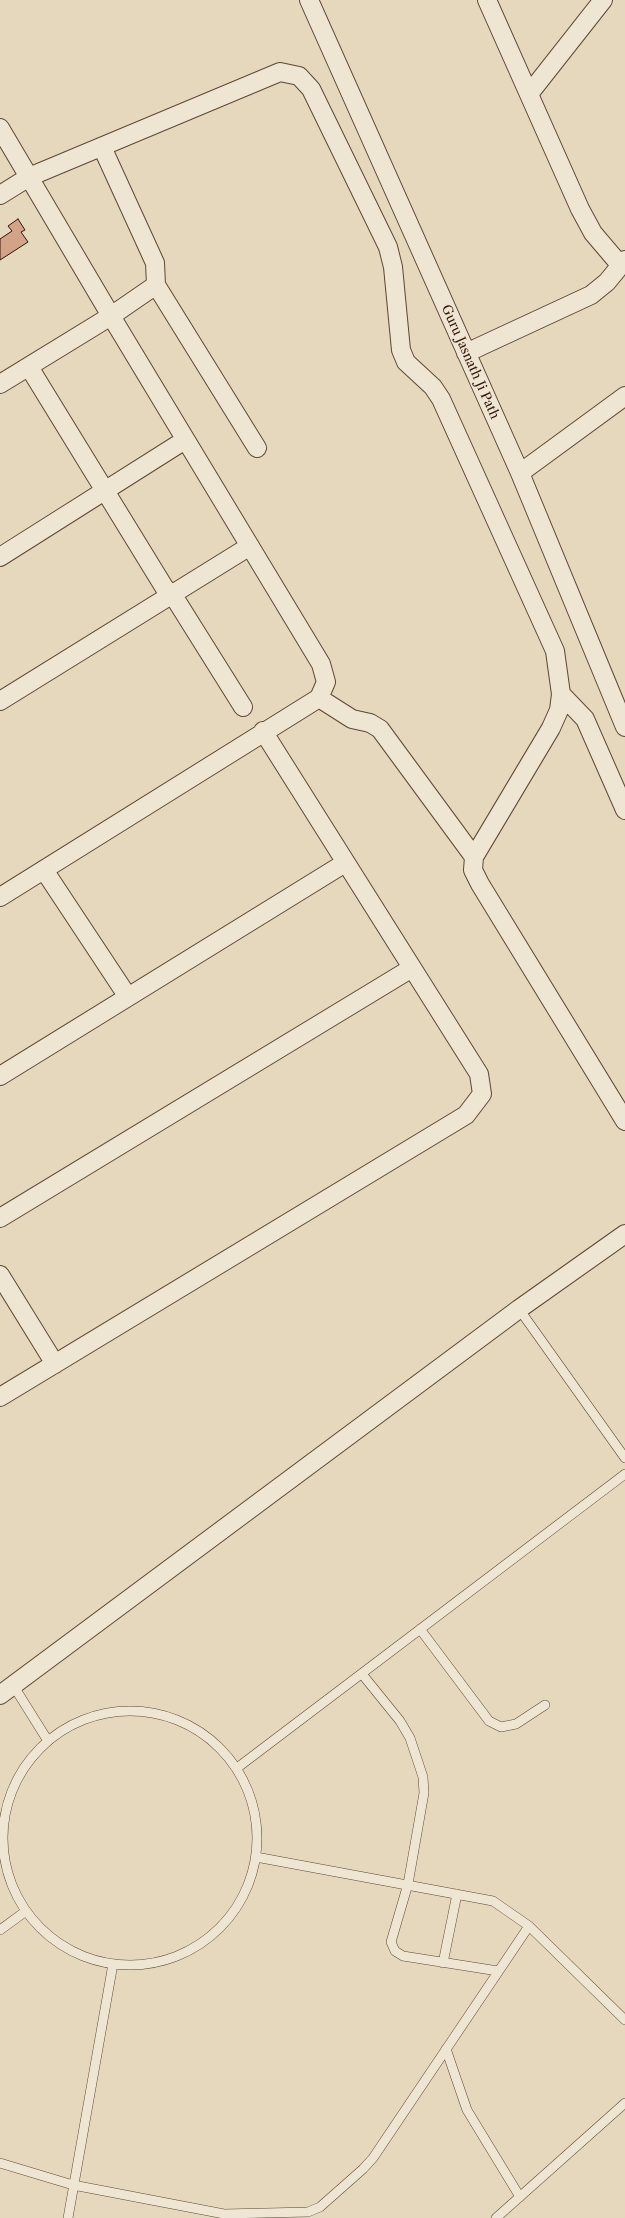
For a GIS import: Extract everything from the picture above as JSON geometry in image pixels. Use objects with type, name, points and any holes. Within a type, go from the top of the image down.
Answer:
[{"type":"street","name":"Guru Jasnath Ji Path","points":[[309,0],[520,473],[625,727]]},
{"type":"street","points":[[466,353],[591,295],[607,282],[623,263],[593,232],[580,209],[487,0]]},
{"type":"street","points":[[529,94],[603,0]]},
{"type":"street","points":[[0,195],[28,177],[280,72],[299,76],[311,88],[388,247],[393,267],[401,350],[406,362],[433,387],[441,399],[548,632],[555,651],[561,694],[559,710],[551,728],[474,857],[473,870],[480,884],[625,1121]]},
{"type":"street","points":[[0,128],[185,440],[322,664],[326,682],[319,698],[263,731],[0,897]]},
{"type":"street","points":[[102,147],[155,263],[156,285],[257,448]]},
{"type":"street","points":[[0,384],[111,316],[156,285]]},
{"type":"street","points":[[29,367],[164,587],[176,600],[243,708]]},
{"type":"street","points":[[520,473],[625,396]]},
{"type":"street","points":[[0,557],[185,440]]},
{"type":"street","points":[[0,701],[250,546]]},
{"type":"street","points":[[561,694],[585,719],[625,810]]},
{"type":"street","points":[[319,698],[352,720],[370,723],[380,729],[474,857]]},
{"type":"street","points":[[0,1397],[466,1115],[482,1094],[478,1074],[263,731]]},
{"type":"street","points":[[1,1074],[345,863]]},
{"type":"street","points":[[44,870],[128,997]]},
{"type":"street","points":[[0,1218],[412,968]]},
{"type":"street","points":[[7,1690],[519,1309],[625,1234]]},
{"type":"street","points":[[0,1275],[55,1364]]},
{"type":"lane","points":[[519,1309],[625,1458]]},
{"type":"lane","points":[[237,1768],[625,1474]]},
{"type":"lane","points":[[420,1630],[489,1720],[501,1727],[516,1724],[545,1705]]},
{"type":"lane","points":[[362,1674],[400,1721],[410,1738],[423,1777],[424,1793],[408,1884],[391,1942],[395,1951],[403,1956],[498,1971]]},
{"type":"lane","points":[[7,1690],[48,1741]]},
{"type":"lane","points":[[134,1711],[164,1715],[192,1727],[217,1745],[237,1768],[251,1796],[257,1826],[256,1857],[246,1891],[226,1922],[199,1945],[167,1960],[131,1966],[96,1962],[63,1947],[35,1925],[15,1895],[4,1861],[3,1825],[12,1790],[27,1763],[48,1741],[74,1724],[103,1714],[134,1711]]},
{"type":"lane","points":[[256,1857],[493,1901],[528,1926],[625,2020]]},
{"type":"lane","points":[[443,1963],[457,1894]]},
{"type":"lane","points":[[0,1930],[26,1910]]},
{"type":"lane","points":[[0,2163],[73,2186],[224,2214],[309,2215],[331,2199],[368,2164],[528,1926]]},
{"type":"lane","points":[[68,2218],[113,1964]]},
{"type":"lane","points":[[446,2049],[467,2110],[520,2197]]},
{"type":"lane","points":[[496,2218],[625,2103]]},
{"type":"building","points":[[18,219],[25,230],[21,232],[28,242],[0,260],[0,239],[12,231],[8,226]]}]
